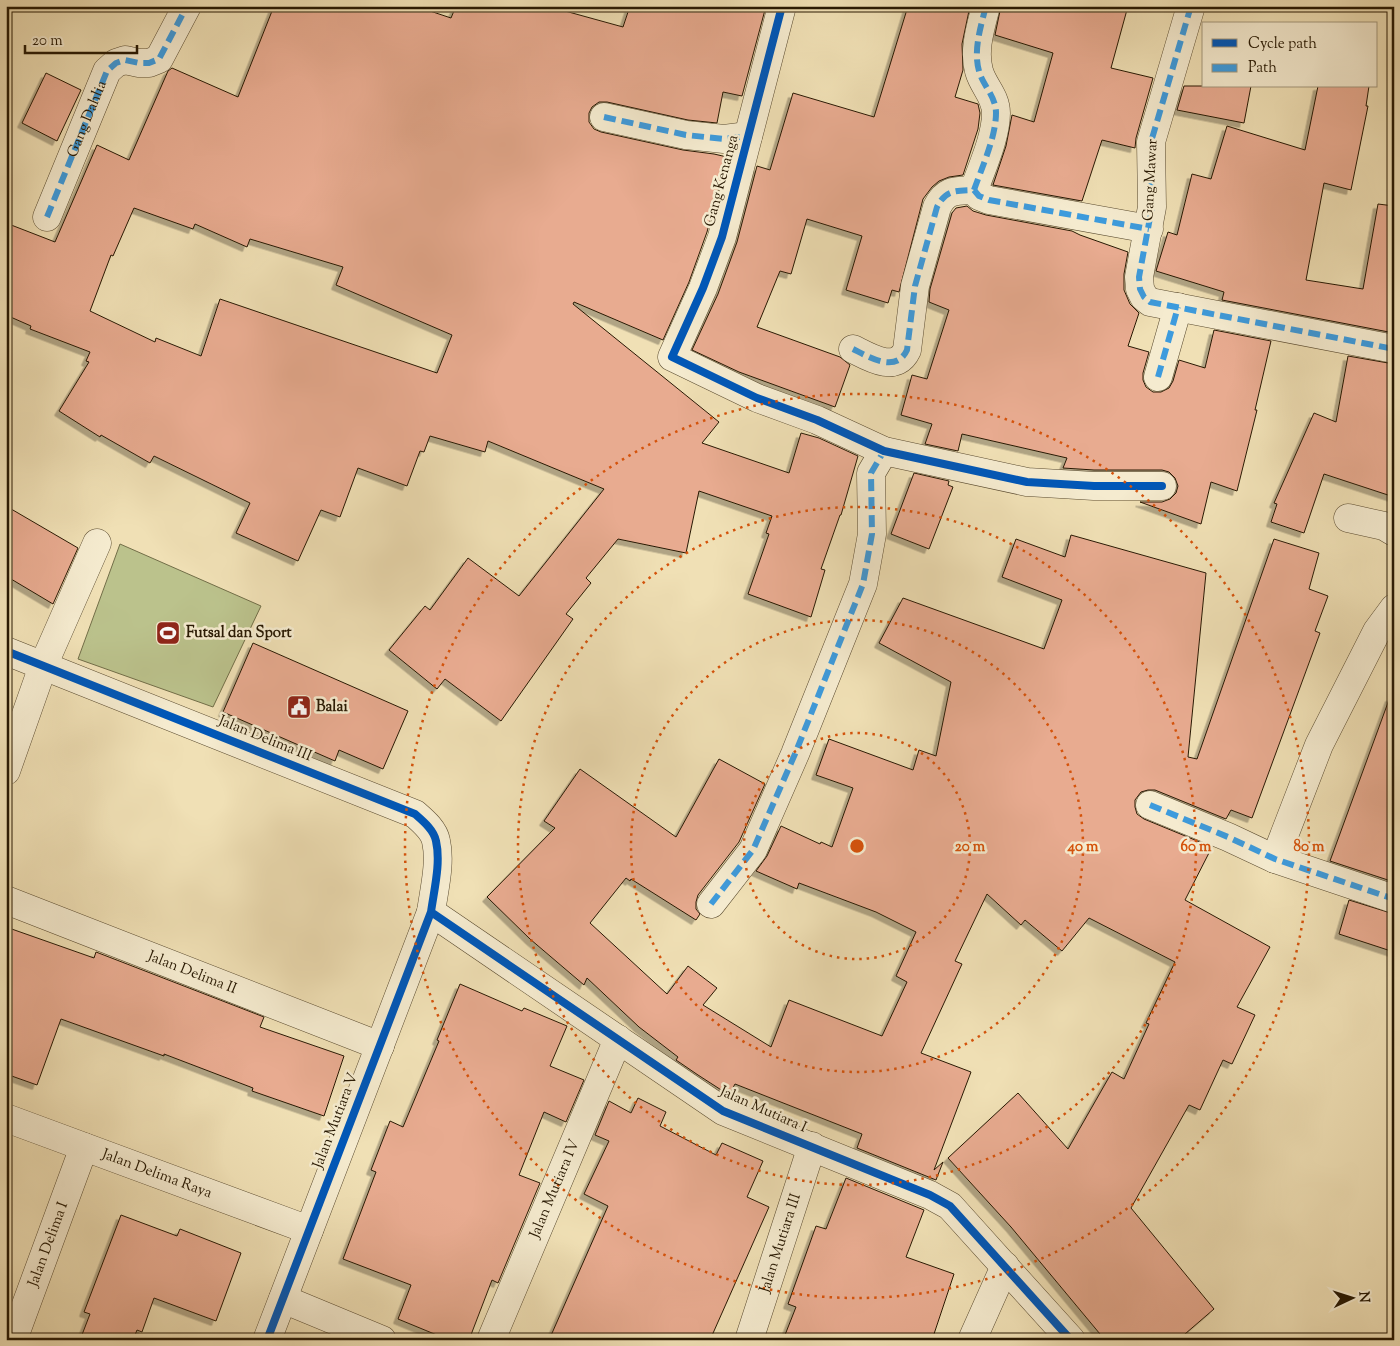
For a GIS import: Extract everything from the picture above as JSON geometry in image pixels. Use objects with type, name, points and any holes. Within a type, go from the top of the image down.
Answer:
[{"type":"street","name":"Gang Dahlia","points":[[47,217],[107,71],[116,63],[125,60],[139,63],[159,59],[187,6]]},
{"type":"street","name":"Gang Kenanga","points":[[782,6],[722,237],[703,288],[672,357],[757,398],[817,420],[884,451]]},
{"type":"street","points":[[974,190],[995,127],[996,111],[994,99],[978,71],[977,51],[986,6]]},
{"type":"street","name":"Gang Mawar","points":[[1178,308],[1150,302],[1144,297],[1140,289],[1139,277],[1149,229],[1152,198],[1151,142],[1191,6]]},
{"type":"street","points":[[604,117],[686,135],[724,139],[748,136]]},
{"type":"street","points":[[974,190],[978,196],[989,200],[1149,229]]},
{"type":"street","points":[[853,349],[886,362],[898,362],[905,356],[915,286],[937,207],[942,196],[951,192],[974,190]]},
{"type":"street","points":[[1158,377],[1178,308],[1394,349]]},
{"type":"street","points":[[711,904],[753,850],[795,754],[863,584],[872,534],[872,473],[884,451],[1027,482],[1094,486],[1162,486]]},
{"type":"street","points":[[1348,518],[1384,526],[1394,532]]},
{"type":"street","points":[[6,771],[43,666],[96,543]]},
{"type":"street","points":[[1275,858],[1319,745],[1377,631],[1394,608]]},
{"type":"street","name":"Jalan Delima III","points":[[6,651],[415,814],[427,824],[436,840],[437,859],[431,912]]},
{"type":"street","points":[[1150,805],[1275,858],[1394,899]]},
{"type":"street","name":"Jalan Delima II","points":[[6,900],[380,1046]]},
{"type":"street","name":"Jalan Mutiara I","points":[[431,912],[723,1111],[930,1195],[950,1206],[1071,1340]]},
{"type":"street","name":"Jalan Mutiara V","points":[[267,1340],[431,912]]},
{"type":"street","name":"Jalan Mutiara IV","points":[[491,1340],[618,1039]]},
{"type":"street","name":"Jalan Delima Raya","points":[[6,1118],[309,1230]]},
{"type":"street","name":"Jalan Mutiara III","points":[[750,1340],[812,1146]]},
{"type":"street","name":"Jalan Delima I","points":[[13,1340],[84,1147]]},
{"type":"street","points":[[972,1340],[1004,1266]]},
{"type":"street","points":[[283,1299],[382,1340]]},
{"type":"green space","name":"Futsal dan Sport","points":[[120,544],[261,606],[213,707],[78,659]]},
{"type":"building","points":[[274,6],[415,6],[451,18],[456,6],[566,6],[565,11],[623,27],[630,6],[766,6],[742,96],[723,92],[717,123],[688,120],[607,102],[599,102],[592,107],[589,113],[589,122],[594,129],[601,132],[683,150],[727,157],[707,232],[689,282],[663,340],[574,302],[573,304],[719,422],[702,443],[789,473],[801,433],[819,438],[858,456],[841,515],[821,569],[825,570],[811,617],[748,594],[769,534],[766,533],[772,516],[699,491],[686,553],[618,539],[586,578],[591,583],[566,614],[573,619],[501,721],[445,679],[437,689],[389,650],[425,606],[430,610],[468,558],[519,596],[604,489],[488,441],[485,452],[430,436],[424,452],[420,451],[407,486],[358,468],[340,517],[321,510],[298,561],[236,533],[250,503],[154,456],[150,463],[101,435],[100,437],[59,411],[89,362],[86,361],[90,352],[30,329],[31,326],[6,315],[6,223],[55,242],[97,145],[129,160],[168,71],[172,68],[238,97]],"holes":[[[134,208],[193,229],[195,224],[247,247],[250,239],[343,267],[336,285],[452,335],[437,373],[220,299],[201,356],[156,338],[155,342],[90,311],[111,255],[113,256]]]},
{"type":"building","points":[[908,6],[970,6],[962,44],[963,70],[955,97],[978,104],[980,113],[978,129],[963,175],[939,181],[923,199],[899,292],[892,290],[888,303],[846,290],[862,236],[807,219],[791,274],[780,271],[757,327],[840,357],[850,365],[835,407],[739,372],[692,350],[718,294],[737,242],[757,166],[770,170],[793,93],[874,117]]},
{"type":"building","points":[[1001,6],[1128,6],[1111,68],[1153,78],[1136,138],[1135,148],[1102,140],[1082,201],[993,185],[1006,146],[1012,115],[1034,122],[1053,53],[995,35]]},
{"type":"building","points":[[46,73],[81,90],[57,141],[22,123]]},
{"type":"building","points":[[1184,86],[1251,88],[1244,123],[1177,110]]},
{"type":"building","points":[[1318,88],[1369,88],[1366,106],[1368,106],[1351,190],[1324,183],[1306,280],[1363,289],[1378,204],[1394,206],[1394,333],[1222,300],[1224,292],[1156,271],[1168,232],[1177,235],[1192,174],[1211,179],[1227,126],[1305,150]]},
{"type":"building","points":[[967,206],[973,211],[986,215],[1072,231],[1128,252],[1124,274],[1124,290],[1130,304],[1139,313],[1128,346],[1149,352],[1143,380],[1146,387],[1153,392],[1161,392],[1169,388],[1179,360],[1205,368],[1214,330],[1271,341],[1255,410],[1257,410],[1237,491],[1211,482],[1201,524],[1140,502],[1162,502],[1170,499],[1176,493],[1178,486],[1175,478],[1169,472],[1162,470],[1063,468],[1067,458],[962,434],[958,451],[925,444],[932,424],[901,415],[912,375],[927,379],[949,310],[929,302],[930,289],[952,213],[956,208]]},
{"type":"building","points":[[1348,356],[1394,364],[1394,497],[1324,474],[1304,533],[1271,522],[1277,504],[1274,503],[1314,413],[1336,422]]},
{"type":"building","points":[[914,473],[949,481],[948,485],[953,487],[929,549],[891,534]]},
{"type":"building","points":[[6,506],[78,548],[53,604],[6,576]]},
{"type":"building","points":[[1071,535],[1206,573],[1188,757],[1197,759],[1274,539],[1319,553],[1309,589],[1328,596],[1315,631],[1320,633],[1252,818],[1231,810],[1226,819],[1155,790],[1141,792],[1135,800],[1137,814],[1144,819],[1212,847],[1185,900],[1270,947],[1237,1007],[1255,1015],[1232,1064],[1223,1060],[1200,1110],[1189,1105],[1131,1208],[1214,1309],[1178,1340],[1105,1340],[1011,1227],[948,1158],[1018,1093],[1068,1149],[1112,1072],[1124,1079],[1149,1024],[1146,1023],[1175,962],[1089,918],[1062,951],[1025,920],[1021,925],[987,894],[955,961],[962,964],[921,1053],[971,1072],[934,1170],[943,1162],[936,1180],[857,1148],[862,1134],[735,1084],[729,1095],[676,1060],[678,1057],[639,1027],[587,978],[584,985],[530,939],[487,897],[555,828],[544,821],[580,769],[676,837],[719,759],[765,784],[739,842],[698,895],[696,909],[700,914],[696,920],[631,879],[630,881],[626,878],[590,923],[667,994],[688,966],[717,988],[703,1005],[771,1047],[789,1000],[882,1036],[907,982],[896,976],[916,932],[876,912],[799,883],[797,889],[756,871],[767,856],[781,826],[820,844],[821,842],[832,847],[853,788],[816,775],[829,739],[913,770],[919,750],[936,756],[951,682],[879,643],[903,598],[1044,649],[1062,600],[1002,577],[1016,539],[1065,557]]},
{"type":"building","name":"Balai","points":[[253,643],[408,711],[383,769],[339,750],[335,761],[223,712]]},
{"type":"building","points":[[1390,697],[1394,697],[1394,882],[1330,861]]},
{"type":"building","points":[[1349,900],[1394,914],[1394,952],[1339,934]]},
{"type":"building","points":[[6,927],[94,958],[96,952],[264,1017],[260,1027],[344,1056],[324,1116],[252,1091],[253,1088],[164,1054],[164,1056],[61,1019],[37,1085],[6,1074]]},
{"type":"building","points":[[460,984],[522,1011],[524,1008],[567,1026],[550,1066],[584,1080],[566,1122],[544,1112],[519,1175],[540,1183],[498,1283],[492,1280],[469,1340],[449,1340],[398,1319],[411,1285],[343,1259],[376,1172],[371,1170],[390,1121],[403,1127],[439,1041],[437,1040]]},
{"type":"building","points":[[638,1098],[666,1112],[660,1126],[716,1155],[722,1143],[763,1161],[747,1197],[769,1207],[710,1340],[549,1340],[608,1206],[584,1194],[609,1141],[595,1135],[609,1101],[631,1113]]},
{"type":"building","points":[[846,1178],[924,1210],[906,1257],[954,1274],[932,1340],[783,1340],[796,1307],[788,1304],[816,1226],[826,1229]]},
{"type":"building","points":[[121,1215],[177,1236],[180,1229],[241,1253],[216,1321],[154,1298],[142,1332],[137,1330],[133,1340],[80,1340],[90,1314],[84,1312]]},
{"type":"marked path","points":[[47,217],[107,71],[116,63],[125,60],[149,63],[159,59],[187,6]]},
{"type":"marked path","points":[[974,190],[994,132],[996,113],[994,101],[981,76],[977,63],[978,38],[986,6]]},
{"type":"marked path","points":[[1191,6],[1151,142],[1152,207],[1139,277],[1140,289],[1144,297],[1150,302],[1394,349]]},
{"type":"marked path","points":[[604,117],[686,135],[724,139],[748,136]]},
{"type":"marked path","points":[[974,190],[979,196],[989,200],[1149,229]]},
{"type":"marked path","points":[[853,349],[882,362],[896,361],[902,357],[907,350],[915,286],[937,207],[940,201],[952,192],[974,190]]},
{"type":"marked path","points":[[1158,377],[1178,307]]},
{"type":"marked path","points":[[711,904],[753,850],[795,754],[863,584],[872,534],[871,473],[884,451]]},
{"type":"marked path","points":[[1150,805],[1228,837],[1275,859],[1394,899]]},
{"type":"cycle path","points":[[782,6],[722,237],[703,288],[672,357],[757,398],[817,420],[884,451],[1027,482],[1094,486],[1162,486]]},
{"type":"cycle path","points":[[6,651],[415,814],[428,826],[435,837],[438,858],[431,912],[267,1340]]},
{"type":"cycle path","points":[[431,912],[723,1111],[930,1195],[950,1206],[1071,1340]]},
{"type":"place","name":"Futsal dan Sport","points":[[168,633]]},
{"type":"place","name":"Balai","points":[[299,707]]}]
